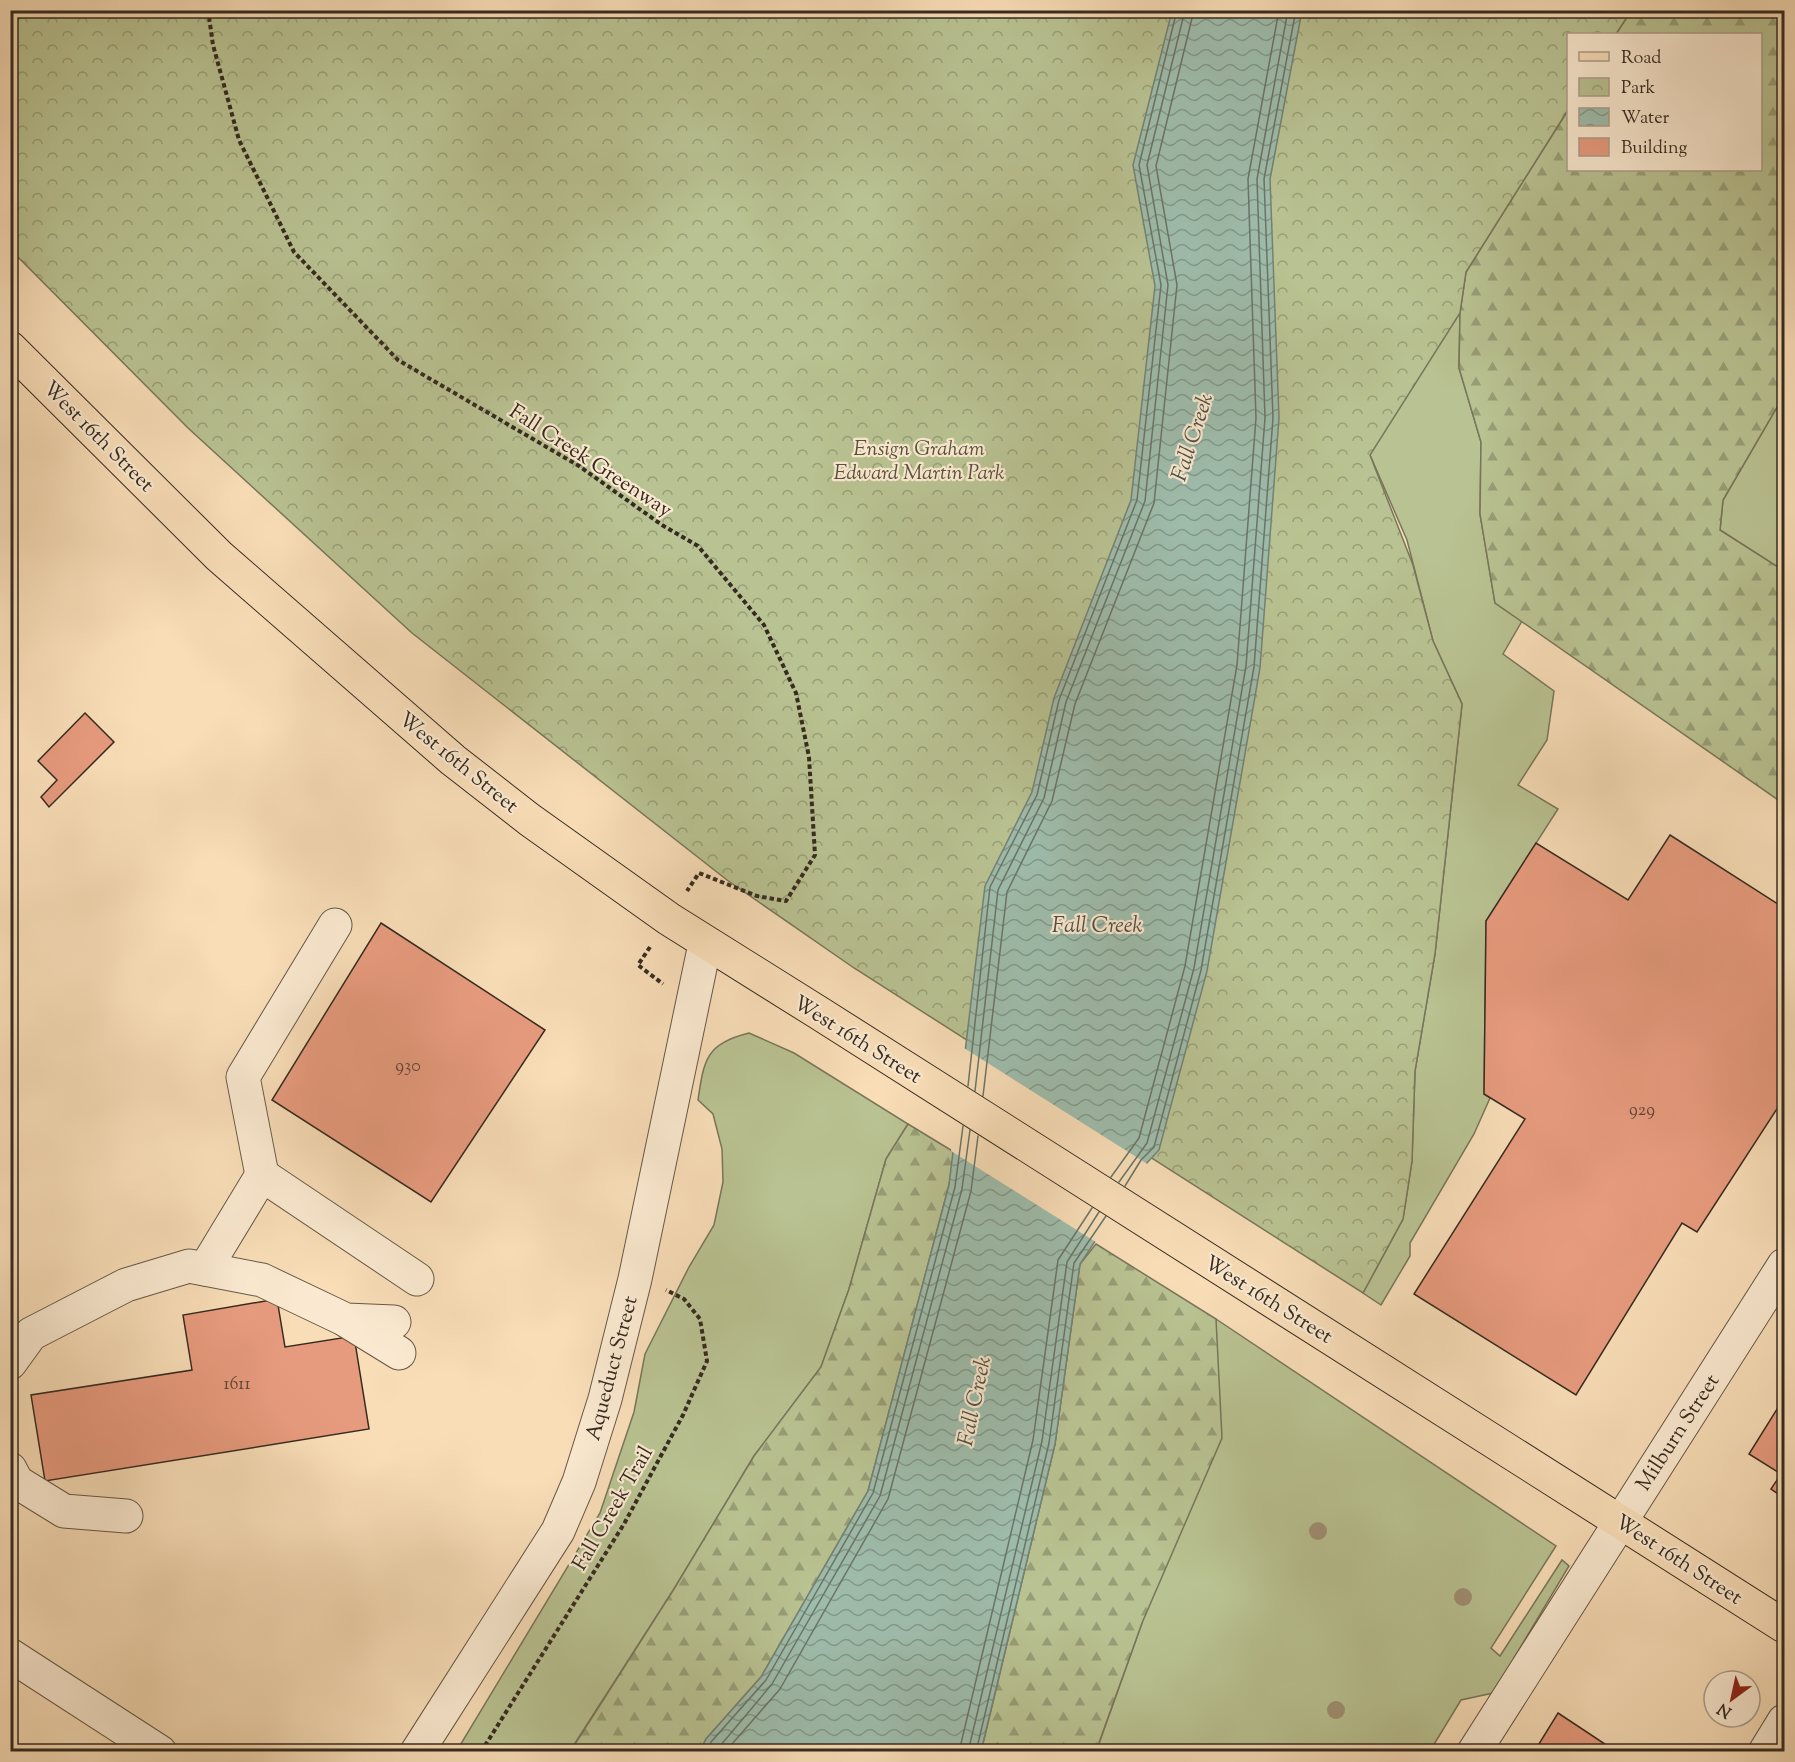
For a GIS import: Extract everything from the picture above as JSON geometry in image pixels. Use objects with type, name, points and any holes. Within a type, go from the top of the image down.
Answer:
[{"type":"main road","name":"West 16th Street","points":[[10,348],[219,556],[415,728],[530,820],[705,944],[819,1013],[1785,1626]]},
{"type":"street","points":[[205,1269],[262,1175],[243,1077],[335,925]]},
{"type":"street","name":"Aqueduct Street","points":[[417,1752],[558,1531],[579,1482],[605,1399],[635,1279],[705,944]]},
{"type":"street","points":[[262,1175],[417,1279]]},
{"type":"street","name":"Milburn Street","points":[[1474,1752],[1785,1265]]},
{"type":"street","points":[[10,1364],[31,1334],[126,1285],[189,1266],[262,1280],[346,1320],[399,1353]]},
{"type":"street","points":[[346,1320],[394,1322]]},
{"type":"street","points":[[10,1469],[17,1482],[64,1511],[126,1516]]},
{"type":"street","points":[[10,1654],[160,1752]]},
{"type":"street","points":[[1766,1752],[1785,1722]]},
{"type":"path","name":"Fall Creek Greenway","points":[[208,10],[213,45],[239,140],[294,252],[398,360],[579,466],[662,525],[698,546],[764,625],[796,693],[809,757],[815,855],[786,901],[758,896],[699,873]]},
{"type":"path","points":[[638,965],[666,986]]},
{"type":"path","name":"Fall Creek Trail","points":[[481,1752],[624,1524],[683,1415],[707,1361],[700,1319],[684,1299],[664,1289]]},
{"type":"green space","name":"Ensign Graham Edward Martin Park","points":[[10,11],[1631,11],[1617,33],[1567,33],[1567,112],[1466,272],[1460,313],[1370,455],[1413,565],[1433,641],[1462,704],[1435,954],[1415,1071],[1412,1161],[1403,1219],[1363,1293],[854,968],[727,880],[412,633],[188,428],[11,250]]},
{"type":"green space","points":[[1631,11],[1617,33],[1567,33],[1567,112],[1466,273],[1460,313],[1459,368],[1481,442],[1480,514],[1495,603],[1522,621],[1503,654],[1554,691],[1547,740],[1518,785],[1558,809],[1486,921],[1484,1094],[1490,1098],[1474,1134],[1410,1243],[1410,1256],[1381,1305],[1363,1293],[1403,1219],[1412,1161],[1415,1071],[1435,954],[1462,704],[1433,641],[1407,540],[1370,455],[1356,82]]},
{"type":"green space","points":[[1631,11],[1784,11],[1784,395],[1723,500],[1720,530],[1784,571],[1784,804],[1495,603],[1480,514],[1481,442],[1459,368],[1460,313],[1466,272],[1567,112],[1567,171],[1762,171],[1762,33],[1617,33]]},
{"type":"green space","points":[[1784,395],[1784,571],[1720,530],[1723,500]]},
{"type":"green space","points":[[749,1033],[794,1053],[908,1124],[886,1159],[849,1289],[821,1367],[754,1456],[674,1589],[570,1751],[456,1752],[600,1513],[634,1412],[645,1354],[689,1267],[714,1225],[723,1182],[722,1149],[713,1114],[698,1100],[705,1064],[716,1048],[724,1042]]},
{"type":"green space","points":[[908,1124],[954,1152],[949,1185],[868,1491],[761,1677],[706,1739],[700,1751],[570,1752],[674,1589],[754,1456],[821,1367],[849,1289],[886,1159]]},
{"type":"green space","points":[[1096,1244],[1216,1319],[1222,1438],[1142,1623],[1096,1751],[981,1752],[1055,1444],[1080,1264]]},
{"type":"green space","points":[[1216,1319],[1556,1546],[1491,1648],[1500,1656],[1562,1560],[1569,1566],[1493,1693],[1461,1700],[1430,1751],[1096,1752],[1142,1623]]},
{"type":"water","name":"Fall Creek","points":[[1172,11],[1302,11],[1270,179],[1279,418],[1260,668],[1207,971],[1159,1150],[1146,1164],[1080,1264],[1055,1444],[981,1751],[700,1752],[706,1739],[761,1677],[868,1491],[949,1185],[985,886],[1032,792],[1054,698],[1131,500],[1155,286],[1133,165]]},
{"type":"pier","points":[[964,1048],[1149,1165],[1099,1244],[951,1151]]},
{"type":"building","points":[[85,713],[114,742],[49,807],[41,797],[57,780],[38,761]]},
{"type":"building","points":[[1670,835],[1784,908],[1784,1098],[1697,1232],[1682,1223],[1576,1395],[1414,1294],[1525,1119],[1484,1094],[1486,921],[1536,843],[1628,900]]},
{"type":"building","points":[[381,923],[545,1030],[431,1202],[272,1100]]},
{"type":"building","points":[[277,1299],[285,1347],[354,1336],[369,1429],[45,1481],[31,1395],[192,1370],[183,1315]]},
{"type":"building","points":[[1784,1398],[1784,1498],[1771,1489],[1781,1474],[1749,1454]]},
{"type":"building","points":[[1558,1713],[1617,1752],[1534,1752]]}]
